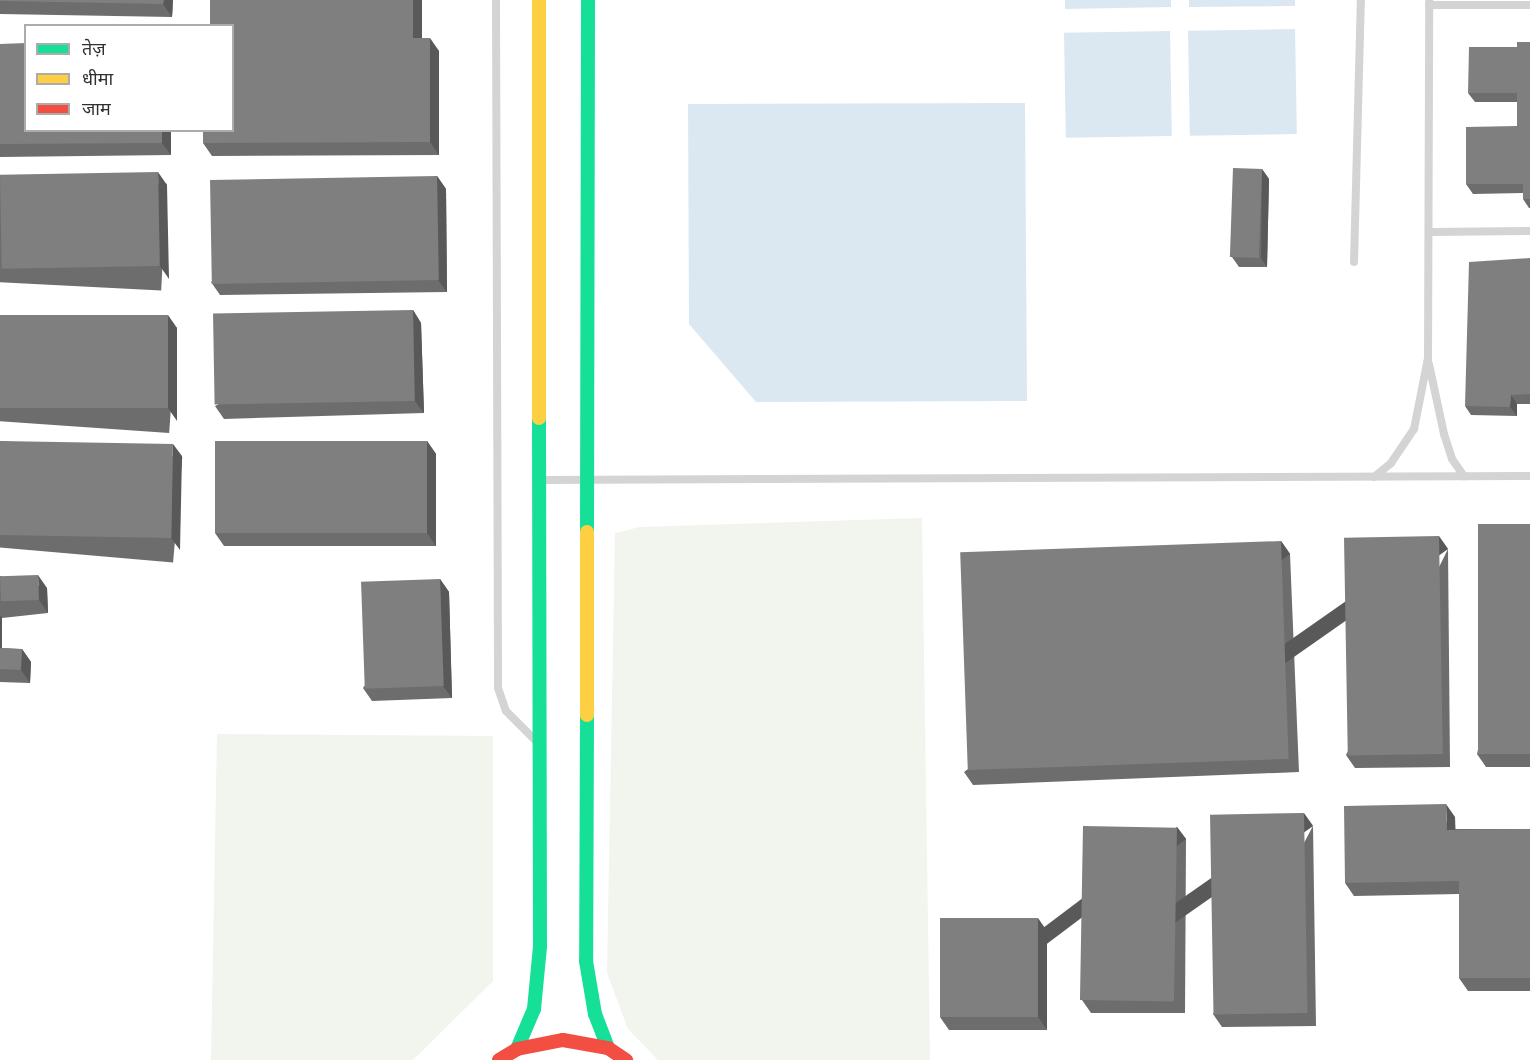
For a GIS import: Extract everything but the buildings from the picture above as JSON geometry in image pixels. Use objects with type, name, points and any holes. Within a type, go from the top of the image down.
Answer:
[{"type":"street","points":[[517,1049],[534,1009],[540,947],[539,0]]},
{"type":"street","points":[[588,0],[586,961],[595,1014],[608,1048]]},
{"type":"street","points":[[499,1060],[517,1049],[562,1040],[608,1048],[626,1060]]},
{"type":"lane","points":[[496,0],[498,688],[506,711],[540,746]]},
{"type":"lane","points":[[1354,262],[1361,0]]},
{"type":"lane","points":[[1374,477],[1391,463],[1414,429],[1428,358],[1429,2],[1530,4]]},
{"type":"lane","points":[[1430,232],[1530,231]]},
{"type":"lane","points":[[1428,358],[1444,434],[1452,459],[1464,476]]},
{"type":"lane","points":[[540,480],[1530,476]]},
{"type":"shaded area","points":[[1065,0],[1171,0],[1171,7],[1065,9]]},
{"type":"shaded area","points":[[1189,0],[1295,0],[1295,6],[1189,7]]},
{"type":"shaded area","points":[[1295,29],[1297,134],[1190,136],[1188,31]]},
{"type":"shaded area","points":[[1170,31],[1172,136],[1066,138],[1064,33]]},
{"type":"shaded area","points":[[1025,103],[1027,401],[756,402],[689,324],[688,104]]},
{"type":"shaded area","points":[[922,518],[930,1060],[658,1060],[628,1029],[607,973],[615,533],[640,527]]},
{"type":"shaded area","points":[[217,734],[493,736],[493,981],[413,1060],[211,1060]]},
{"type":"traffic: fast","points":[[587,532],[588,0]]},
{"type":"traffic: fast","points":[[517,1049],[534,1009],[540,947],[539,418]]},
{"type":"traffic: fast","points":[[587,715],[586,961],[595,1014],[608,1048]]},
{"type":"traffic: slow","points":[[539,0],[539,418]]},
{"type":"traffic: slow","points":[[587,532],[587,715]]},
{"type":"traffic: jam","points":[[499,1060],[517,1049],[563,1040],[608,1048],[626,1060]]}]
